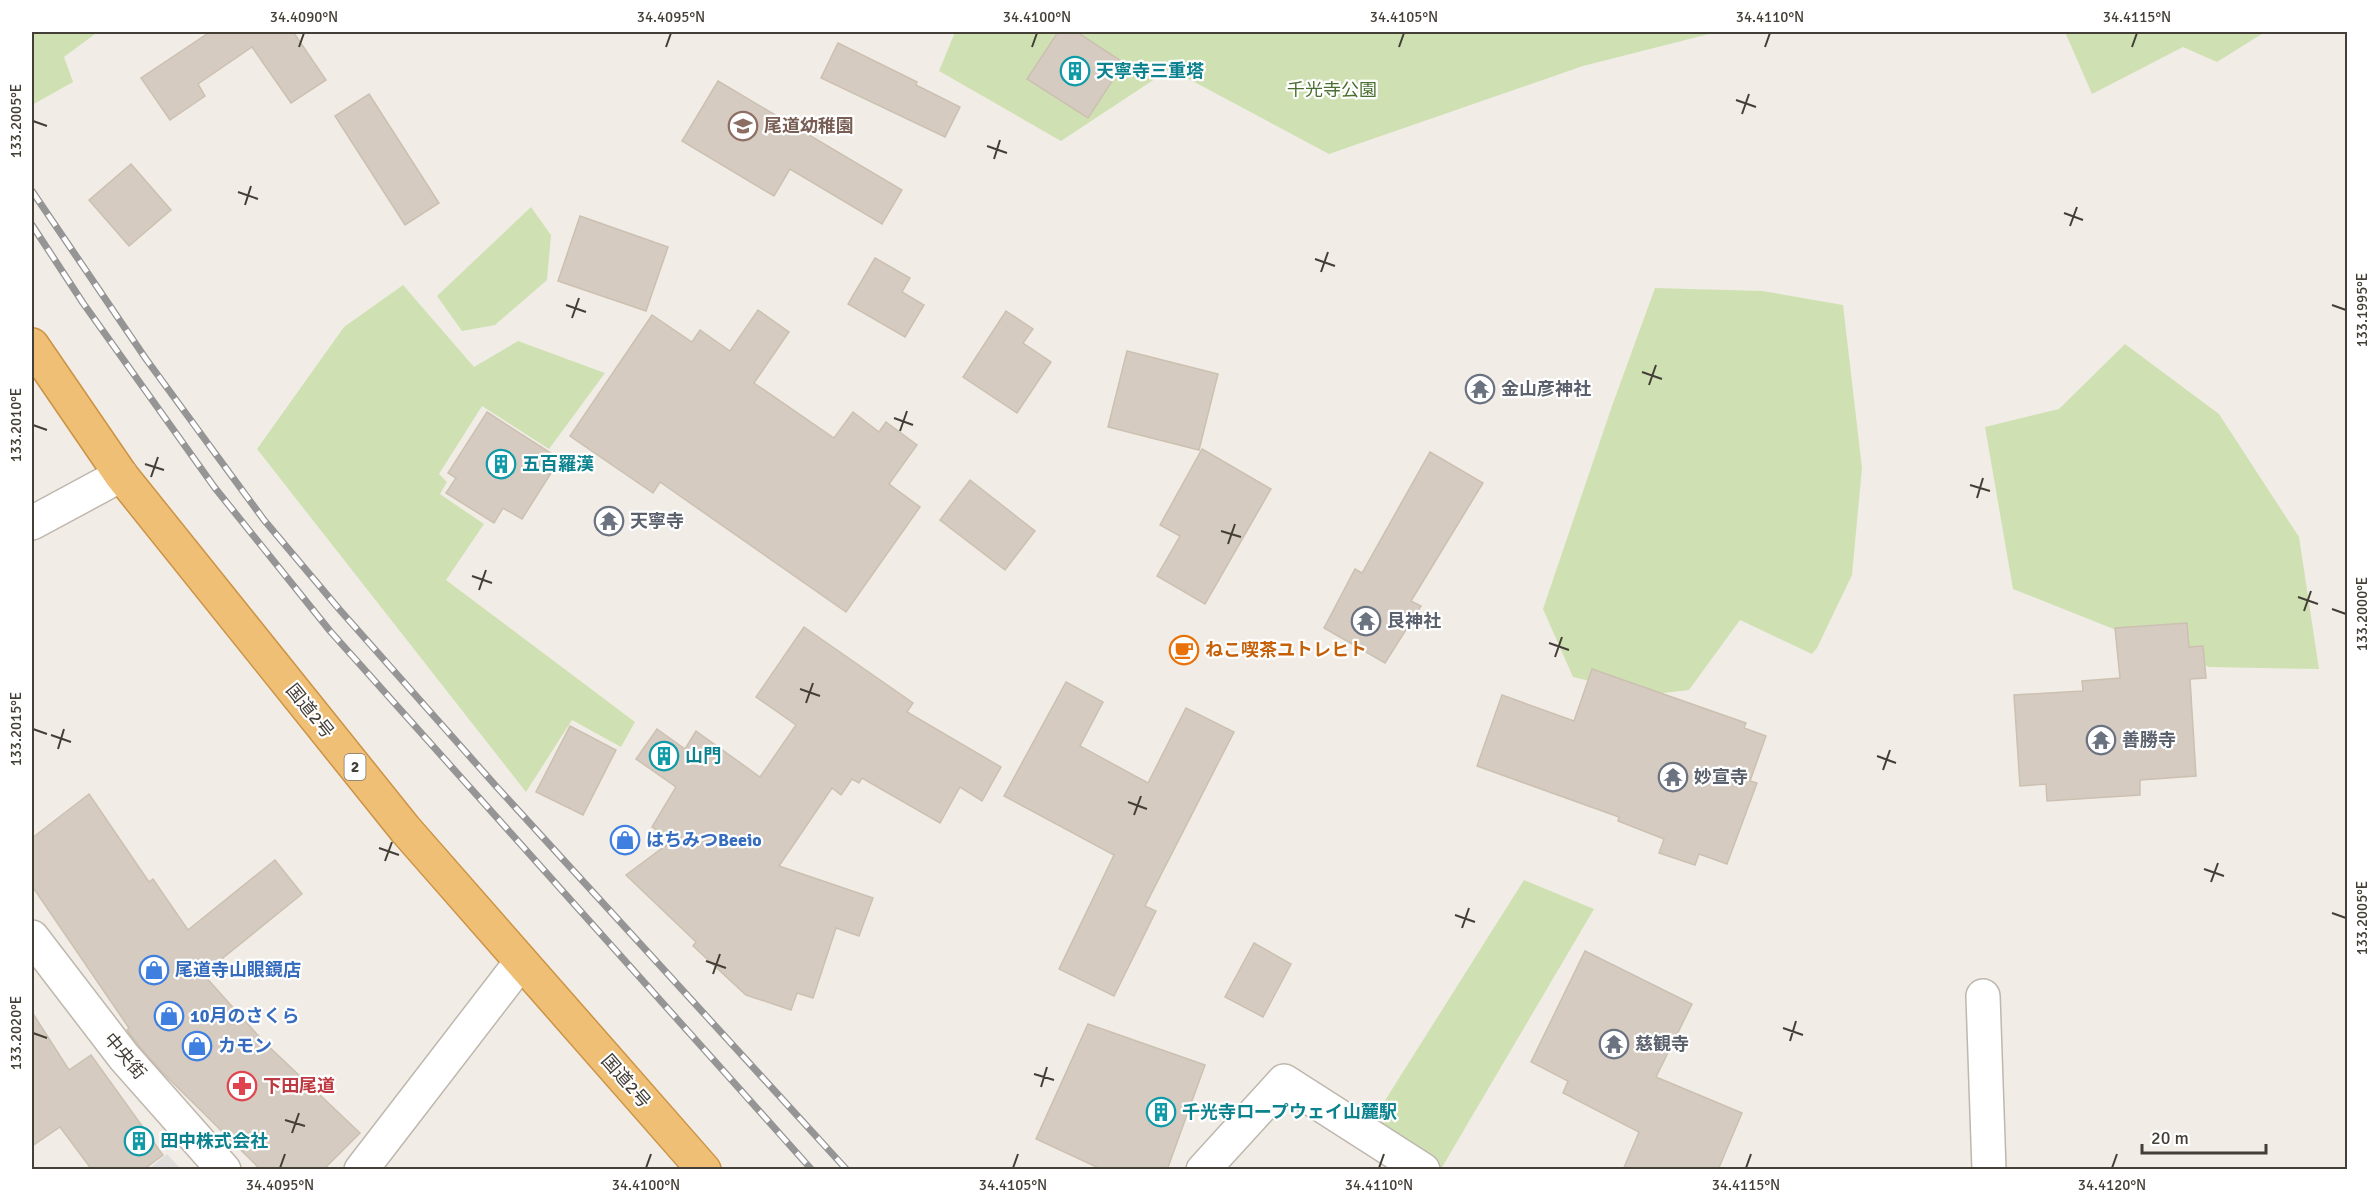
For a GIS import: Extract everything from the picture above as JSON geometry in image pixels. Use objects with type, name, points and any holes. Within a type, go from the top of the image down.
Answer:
[{"type":"highway","name":"国道2号","points":[[32,345],[121,476],[405,829],[704,1170]]},
{"type":"street","points":[[32,523],[121,476]]},
{"type":"street","name":"中央街","points":[[32,937],[124,1057],[224,1170]]},
{"type":"street","points":[[360,1170],[521,962]]},
{"type":"street","points":[[1983,996],[1989,1170]]},
{"type":"street","points":[[1203,1170],[1284,1081],[1423,1170]]},
{"type":"green space","points":[[32,32],[93,32],[95,34],[64,57],[73,82],[32,105]]},
{"type":"green space","name":"千光寺公園","points":[[955,32],[1717,32],[1583,66],[1329,154],[1170,69],[1061,141],[939,71]]},
{"type":"green space","points":[[2065,32],[2265,32],[2217,62],[2183,47],[2092,94]]},
{"type":"green space","points":[[531,207],[551,235],[547,280],[495,325],[462,331],[437,296]]},
{"type":"green space","points":[[403,285],[474,367],[518,341],[605,373],[549,449],[482,406],[439,474],[447,482],[440,494],[484,524],[446,580],[635,722],[621,747],[572,720],[526,792],[257,449],[344,327]]},
{"type":"green space","points":[[1655,288],[1763,291],[1843,305],[1862,468],[1852,575],[1812,654],[1740,620],[1689,690],[1647,695],[1573,677],[1543,609]]},
{"type":"green space","points":[[2125,344],[2219,414],[2299,537],[2319,669],[2209,667],[2013,589],[1985,427],[2059,409]]},
{"type":"green space","points":[[1524,880],[1594,909],[1441,1169],[1372,1121]]},
{"type":"shaded area","points":[[167,1154],[181,1169],[149,1169]]},
{"type":"building","points":[[210,32],[294,33],[326,80],[291,103],[252,47],[198,84],[205,96],[170,120],[141,78]]},
{"type":"building","name":"天寧寺三重塔","points":[[1058,32],[1077,32],[1124,63],[1088,118],[1027,79]]},
{"type":"building","points":[[838,43],[917,82],[916,85],[960,107],[945,137],[821,78]]},
{"type":"building","points":[[718,81],[902,190],[882,224],[790,169],[774,196],[682,141]]},
{"type":"building","points":[[369,94],[439,203],[405,225],[335,116]]},
{"type":"building","points":[[131,164],[171,210],[129,246],[89,200]]},
{"type":"building","points":[[580,216],[668,247],[646,311],[558,281]]},
{"type":"building","points":[[875,258],[910,278],[902,292],[924,305],[905,337],[848,304]]},
{"type":"building","points":[[758,310],[789,332],[754,383],[834,438],[853,412],[879,432],[886,422],[917,445],[889,484],[920,507],[846,612],[660,482],[653,493],[570,436],[652,315],[692,342],[700,330],[730,351]]},
{"type":"building","points":[[1006,311],[1033,329],[1023,343],[1051,362],[1017,413],[963,377]]},
{"type":"building","points":[[1127,351],[1218,374],[1199,450],[1108,427]]},
{"type":"building","name":"五百羅漢","points":[[487,412],[560,459],[522,519],[503,508],[494,523],[446,493],[456,478],[448,473]]},
{"type":"building","points":[[1202,449],[1271,489],[1205,604],[1157,576],[1180,536],[1160,525]]},
{"type":"building","points":[[1430,452],[1483,483],[1411,601],[1421,606],[1385,663],[1324,628],[1355,569],[1362,573]]},
{"type":"building","points":[[970,480],[1035,531],[1005,570],[940,520]]},
{"type":"building","points":[[2187,623],[2189,647],[2203,646],[2206,678],[2190,679],[2196,776],[2140,780],[2140,795],[2047,801],[2046,784],[2020,786],[2014,695],[2083,691],[2082,681],[2120,678],[2115,628]]},
{"type":"building","points":[[804,627],[913,703],[907,712],[1001,767],[982,801],[960,787],[940,823],[862,778],[859,783],[852,779],[841,795],[832,788],[779,866],[873,898],[859,936],[836,928],[813,998],[797,993],[791,1010],[746,995],[693,946],[696,942],[626,875],[673,840],[652,827],[676,787],[636,759],[657,729],[685,749],[696,731],[760,777],[796,725],[756,697]]},
{"type":"building","points":[[1592,669],[1746,723],[1744,728],[1766,736],[1750,781],[1757,783],[1727,864],[1699,854],[1695,865],[1659,853],[1664,839],[1618,821],[1619,817],[1477,766],[1502,695],[1574,721]]},
{"type":"building","points":[[1066,682],[1103,702],[1080,746],[1148,783],[1186,708],[1234,732],[1145,906],[1156,911],[1114,996],[1059,969],[1114,855],[1004,796]]},
{"type":"building","points":[[570,726],[616,750],[583,815],[536,792]]},
{"type":"building","points":[[89,794],[149,882],[153,879],[188,930],[275,860],[302,894],[203,974],[263,1041],[360,1133],[323,1170],[261,1170],[162,1072],[138,1045],[127,1030],[129,1028],[32,886],[32,838]]},
{"type":"building","points":[[1254,943],[1291,964],[1263,1017],[1225,997]]},
{"type":"building","points":[[1585,951],[1692,1004],[1656,1077],[1742,1113],[1718,1170],[1623,1170],[1639,1132],[1563,1093],[1568,1081],[1531,1062]]},
{"type":"building","points":[[32,1012],[69,1070],[91,1055],[163,1155],[143,1170],[92,1170],[60,1127],[32,1146]]},
{"type":"building","points":[[1088,1024],[1205,1065],[1167,1170],[1103,1170],[1036,1139]]},
{"type":"railway","points":[[32,191],[146,359],[264,520],[339,609],[495,785],[847,1170]]},
{"type":"railway","points":[[32,225],[83,303],[215,488],[330,631],[812,1170]]},
{"type":"place","name":"天寧寺三重塔","points":[[1075,71]]},
{"type":"place","name":"尾道幼稚園","points":[[743,126]]},
{"type":"place","name":"金山彦神社","points":[[1480,389]]},
{"type":"place","name":"五百羅漢","points":[[501,464]]},
{"type":"place","name":"天寧寺","points":[[609,521]]},
{"type":"place","name":"艮神社","points":[[1366,621]]},
{"type":"place","name":"ねこ喫茶ユトレヒト","points":[[1184,650]]},
{"type":"place","name":"善勝寺","points":[[2101,740]]},
{"type":"place","name":"山門","points":[[664,756]]},
{"type":"place","name":"妙宣寺","points":[[1673,777]]},
{"type":"place","name":"はちみつBeeio","points":[[625,840]]},
{"type":"place","name":"尾道寺山眼鏡店","points":[[154,970]]},
{"type":"place","name":"10月のさくら","points":[[169,1016]]},
{"type":"place","name":"慈観寺","points":[[1614,1044]]},
{"type":"place","name":"カモン","points":[[197,1046]]},
{"type":"place","name":"下田尾道","points":[[242,1086]]},
{"type":"place","name":"千光寺ロープウェイ山麓駅","points":[[1161,1112]]},
{"type":"place","name":"田中株式会社","points":[[139,1141]]}]
